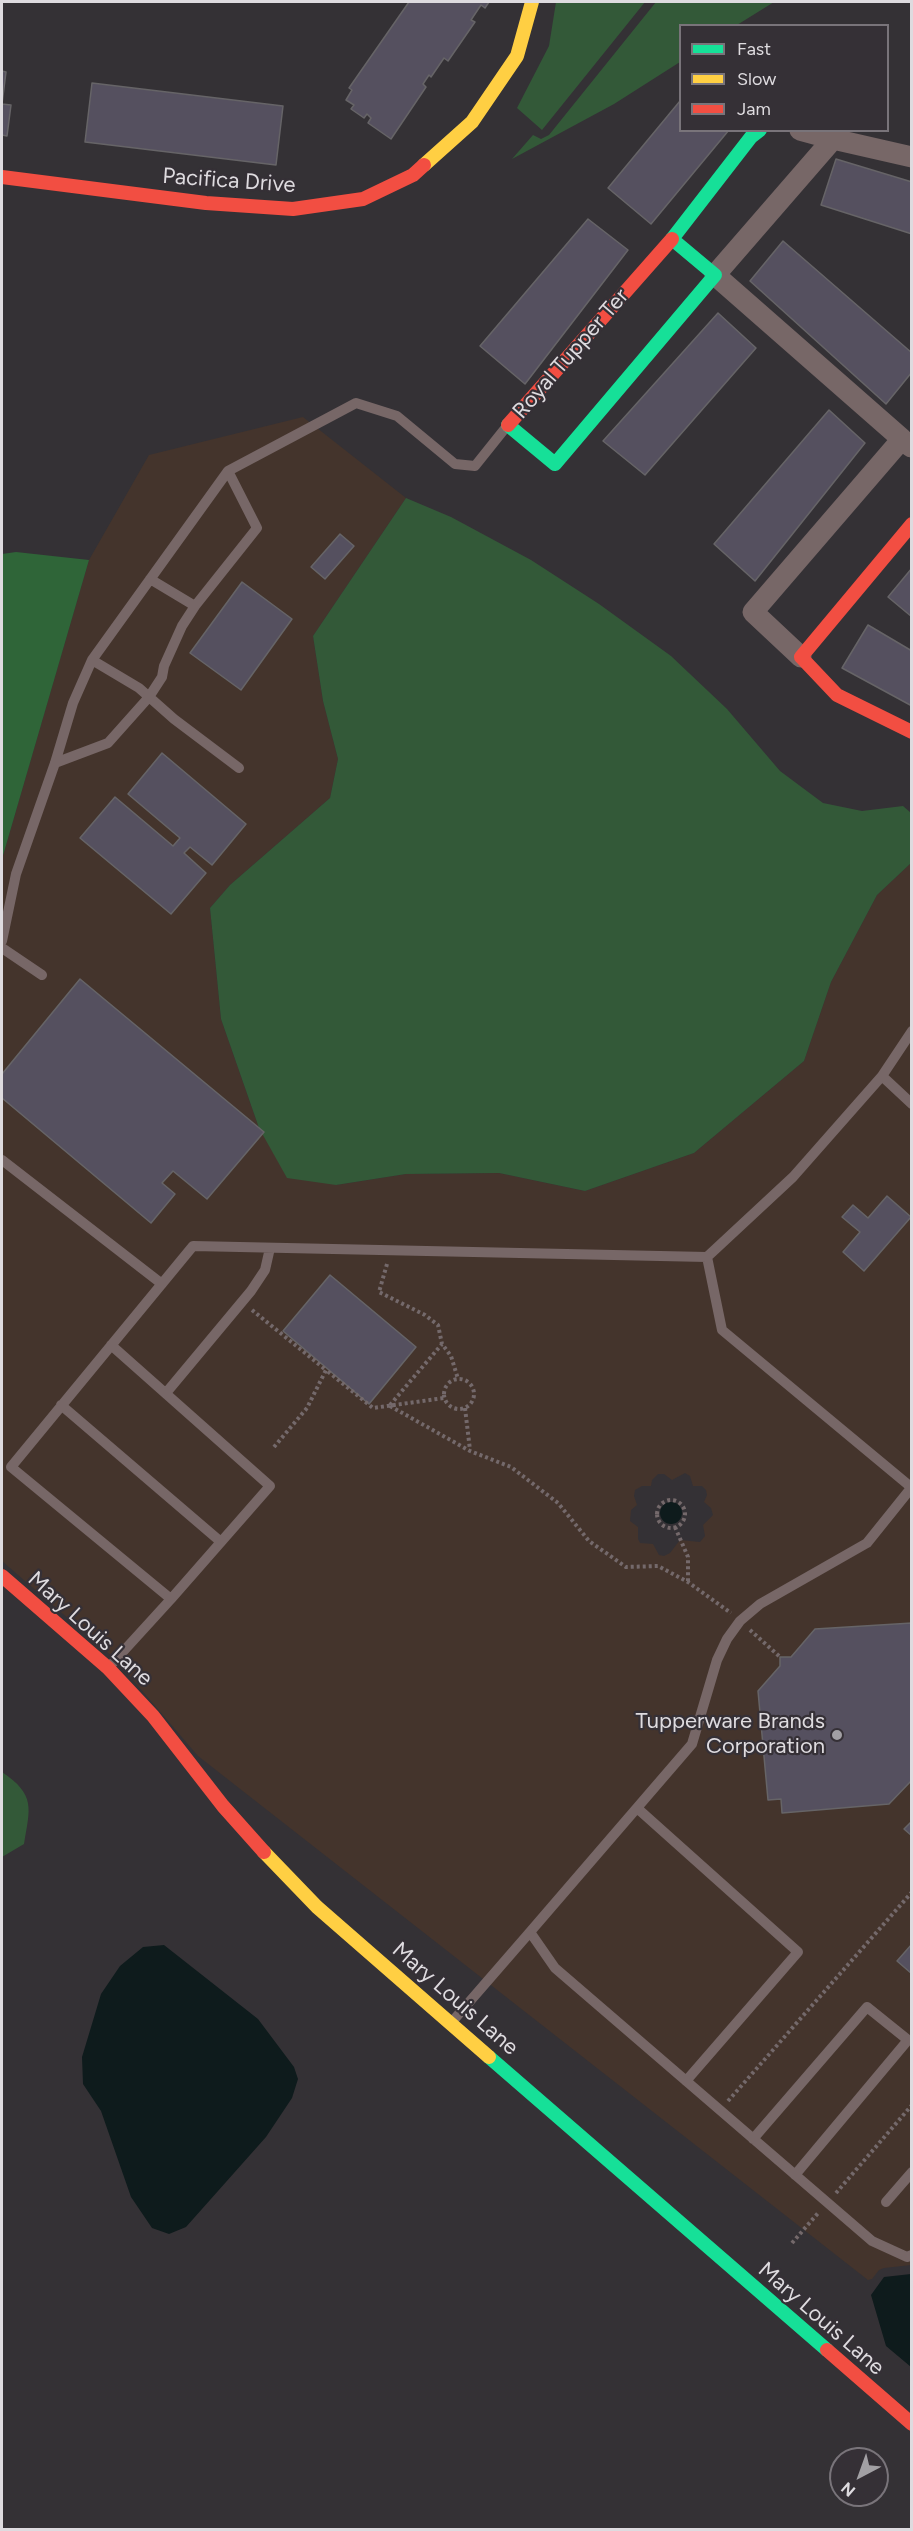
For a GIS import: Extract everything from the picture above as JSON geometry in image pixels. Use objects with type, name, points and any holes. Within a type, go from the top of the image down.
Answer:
[{"type":"street","name":"Pacifica Drive","points":[[2,177],[206,203],[293,209],[363,199],[413,175],[471,122],[517,56],[532,2]]},
{"type":"street","name":"Royal Tupper Ter","points":[[757,132],[751,137],[672,239],[507,426],[555,464],[833,139]]},
{"type":"street","points":[[807,132],[912,157]]},
{"type":"street","points":[[672,239],[907,443],[753,612],[837,695],[912,732]]},
{"type":"street","points":[[801,657],[912,524]]},
{"type":"street","name":"Mary Louis Lane","points":[[2,1576],[108,1668],[153,1716],[267,1857],[317,1906],[912,2424]]},
{"type":"lane","points":[[2,941],[15,874],[55,763],[73,703],[92,660],[228,471],[356,402],[398,416],[455,464],[474,466],[507,426]]},
{"type":"lane","points":[[55,763],[108,743],[149,697],[162,677],[164,666],[177,636],[195,606],[257,528],[228,471]]},
{"type":"lane","points":[[150,579],[195,606]]},
{"type":"lane","points":[[92,660],[139,688],[174,719],[239,768]]},
{"type":"lane","points":[[2,948],[42,975]]},
{"type":"lane","points":[[171,1599],[11,1467],[193,1246],[707,1257],[793,1177],[882,1076],[912,1031]]},
{"type":"lane","points":[[882,1076],[912,1104]]},
{"type":"lane","points":[[2,1160],[162,1284]]},
{"type":"lane","points":[[166,1393],[251,1291],[265,1270],[270,1248]]},
{"type":"lane","points":[[451,2023],[692,1744],[717,1660],[727,1639],[740,1621],[760,1604],[867,1543],[911,1488],[722,1330],[707,1257]]},
{"type":"lane","points":[[108,1668],[270,1486],[111,1345]]},
{"type":"lane","points":[[62,1405],[221,1542]]},
{"type":"lane","points":[[637,1808],[798,1952],[686,2081]]},
{"type":"lane","points":[[530,1932],[555,1968],[827,2203],[872,2241],[907,2257],[912,2255]]},
{"type":"lane","points":[[753,2139],[867,2007],[908,2040],[795,2175]]},
{"type":"lane","points":[[886,2202],[912,2172]]},
{"type":"path","points":[[390,1250],[379,1292],[425,1315],[438,1325],[442,1344],[451,1356],[458,1379]]},
{"type":"path","points":[[251,1310],[373,1408],[444,1398]]},
{"type":"path","points":[[390,1406],[442,1344]]},
{"type":"path","points":[[274,1447],[307,1408],[326,1370]]},
{"type":"path","points":[[458,1379],[471,1384],[474,1393],[472,1402],[465,1408],[455,1409],[444,1398],[448,1384],[458,1379]]},
{"type":"path","points":[[390,1406],[471,1451],[511,1467],[558,1503],[590,1541],[626,1567],[658,1566],[688,1582],[719,1602],[780,1657]]},
{"type":"path","points":[[465,1408],[471,1451]]},
{"type":"path","points":[[668,1500],[677,1501],[685,1511],[682,1523],[675,1527],[665,1526],[658,1519],[660,1505],[668,1500]]},
{"type":"path","points":[[675,1527],[688,1557],[688,1582]]},
{"type":"path","points":[[719,2110],[912,1892]]},
{"type":"path","points":[[792,2243],[912,2105]]},
{"type":"shaded area","points":[[303,417],[406,498],[313,636],[323,701],[338,759],[330,798],[230,885],[210,908],[221,1019],[259,1128],[336,1185],[406,1174],[499,1173],[585,1191],[694,1153],[804,1061],[831,982],[877,895],[911,863],[911,2265],[884,2268],[868,2280],[198,1756],[115,1659],[2,1561],[2,859],[89,560],[149,455]],"holes":[[[685,1473],[690,1476],[693,1486],[702,1486],[706,1490],[707,1495],[704,1502],[711,1508],[713,1515],[703,1525],[705,1536],[700,1542],[680,1540],[670,1553],[664,1556],[659,1555],[653,1544],[640,1543],[638,1527],[630,1521],[631,1510],[637,1505],[635,1490],[642,1486],[651,1486],[652,1480],[658,1474],[664,1474],[672,1480]]]},
{"type":"shaded area","points":[[671,1502],[679,1505],[682,1513],[679,1521],[671,1524],[663,1521],[660,1513],[663,1505]]},
{"type":"shaded area","points":[[164,1945],[258,2019],[294,2067],[298,2079],[292,2098],[266,2137],[186,2227],[169,2234],[152,2228],[131,2197],[101,2111],[83,2084],[82,2057],[101,1994],[120,1966],[143,1947]]},
{"type":"shaded area","points":[[912,2274],[911,2367],[886,2346],[871,2295],[884,2277]]},
{"type":"green space","points":[[556,2],[645,2],[542,130],[517,108],[549,46]]},
{"type":"green space","points":[[656,2],[774,2],[739,24],[679,24],[679,63],[614,104],[512,159],[533,135],[541,139],[549,135]]},
{"type":"green space","points":[[406,498],[451,517],[531,560],[599,604],[671,656],[727,709],[780,771],[823,803],[862,811],[903,806],[911,813],[911,863],[877,895],[831,982],[804,1061],[694,1153],[585,1191],[499,1173],[406,1174],[336,1185],[287,1178],[259,1128],[221,1019],[210,908],[230,885],[330,798],[338,759],[323,701],[313,636]]},
{"type":"green space","points":[[16,552],[89,560],[2,859],[2,554]]},
{"type":"green space","points":[[2,1772],[21,1788],[29,1811],[24,1844],[2,1857]]},
{"type":"building","points":[[409,2],[489,2],[485,8],[481,5],[471,20],[475,22],[448,61],[444,58],[431,77],[429,75],[423,84],[426,87],[391,139],[368,123],[371,118],[367,114],[364,118],[351,109],[354,105],[346,100],[352,90],[349,88]]},
{"type":"building","points":[[2,71],[6,72],[2,104]]},
{"type":"building","points":[[92,83],[283,106],[276,165],[85,142]]},
{"type":"building","points":[[679,102],[679,132],[727,132],[651,224],[608,188]]},
{"type":"building","points":[[2,104],[11,105],[7,136],[2,135]]},
{"type":"building","points":[[836,159],[912,182],[912,234],[821,205]]},
{"type":"building","points":[[588,219],[628,250],[525,384],[480,346]]},
{"type":"building","points":[[783,241],[912,353],[912,372],[886,404],[750,281]]},
{"type":"building","points":[[718,313],[756,348],[645,475],[603,441]]},
{"type":"building","points":[[829,410],[865,443],[755,581],[714,544]]},
{"type":"building","points":[[340,534],[354,546],[325,579],[311,567]]},
{"type":"building","points":[[912,568],[912,617],[888,597]]},
{"type":"building","points":[[242,582],[292,619],[241,690],[190,653]]},
{"type":"building","points":[[868,625],[912,651],[912,706],[842,668]]},
{"type":"building","points":[[162,753],[246,824],[212,865],[190,847],[184,853],[206,873],[171,914],[80,838],[115,797],[173,846],[180,838],[128,794]]},
{"type":"building","points":[[80,979],[264,1132],[207,1199],[173,1171],[162,1183],[175,1194],[151,1223],[2,1098],[2,1074]]},
{"type":"building","points":[[887,1196],[911,1217],[864,1271],[843,1252],[860,1232],[842,1217],[853,1205],[868,1218]]},
{"type":"building","points":[[330,1275],[416,1347],[369,1404],[283,1331]]},
{"type":"building","name":"Tupperware Brands Corporation","points":[[912,1623],[912,1780],[889,1804],[782,1813],[781,1799],[768,1800],[758,1691],[780,1666],[780,1657],[791,1657],[815,1629]]},
{"type":"building","points":[[912,1821],[912,1836],[904,1829]]},
{"type":"building","points":[[912,1944],[912,1974],[897,1961]]},
{"type":"traffic: fast","points":[[508,425],[555,464],[715,275],[672,239],[751,137],[757,132]]},
{"type":"traffic: fast","points":[[489,2057],[827,2350]]},
{"type":"traffic: slow","points":[[424,165],[472,122],[517,56],[532,2]]},
{"type":"traffic: slow","points":[[264,1852],[317,1907],[489,2057]]},
{"type":"traffic: jam","points":[[2,177],[206,203],[293,209],[363,199],[413,175],[424,165]]},
{"type":"traffic: jam","points":[[508,425],[672,239]]},
{"type":"traffic: jam","points":[[912,524],[801,657],[837,695],[912,732]]},
{"type":"traffic: jam","points":[[2,1576],[108,1668],[153,1716],[223,1806],[264,1852]]},
{"type":"traffic: jam","points":[[827,2350],[912,2424]]},
{"type":"place","name":"Tupperware Brands Corporation","points":[[837,1735]]}]
